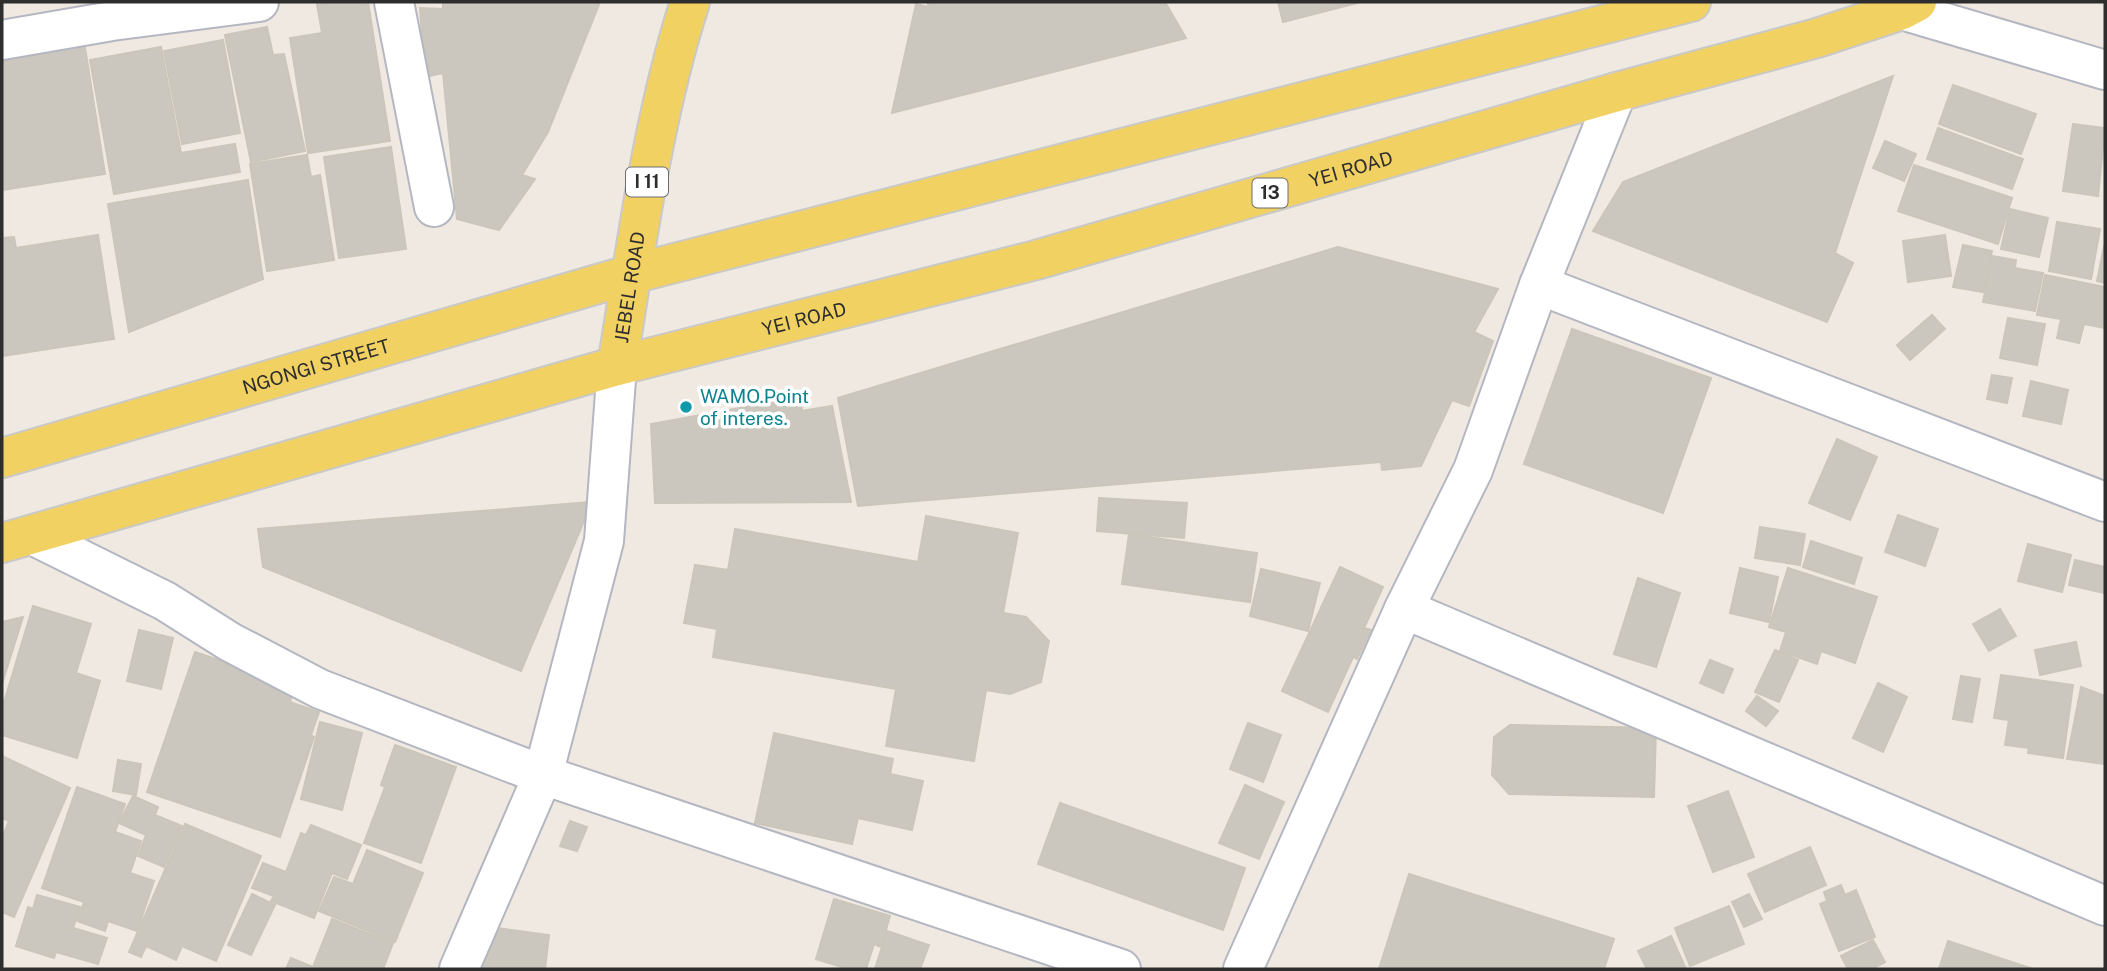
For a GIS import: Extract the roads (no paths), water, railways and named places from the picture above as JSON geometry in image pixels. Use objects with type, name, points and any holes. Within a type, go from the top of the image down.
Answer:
[{"type":"main road","name":"JEBEL ROAD","points":[[617,366],[670,64],[690,2]]},
{"type":"main road","points":[[632,274],[1691,2]]},
{"type":"main road","name":"YEI ROAD","points":[[617,366],[1036,260],[1617,92],[1817,38],[1910,6]]},
{"type":"main road","name":"NGONGI STREET","points":[[2,458],[632,274]]},
{"type":"main road","points":[[17,539],[617,366]]},
{"type":"street","points":[[2,40],[112,21],[258,2]]},
{"type":"street","points":[[394,2],[434,207]]},
{"type":"street","points":[[1910,6],[2105,70]]},
{"type":"street","points":[[1243,969],[1404,609],[1473,470],[1539,285],[1617,92]]},
{"type":"street","points":[[1539,285],[2105,502]]},
{"type":"street","points":[[458,969],[543,775],[604,541],[617,366]]},
{"type":"street","points":[[17,539],[165,601],[230,642],[320,690],[543,775],[1121,969]]},
{"type":"street","points":[[1404,609],[2105,906]]},
{"type":"place","name":"WAMO.Point of interes.","points":[[686,407]]}]
